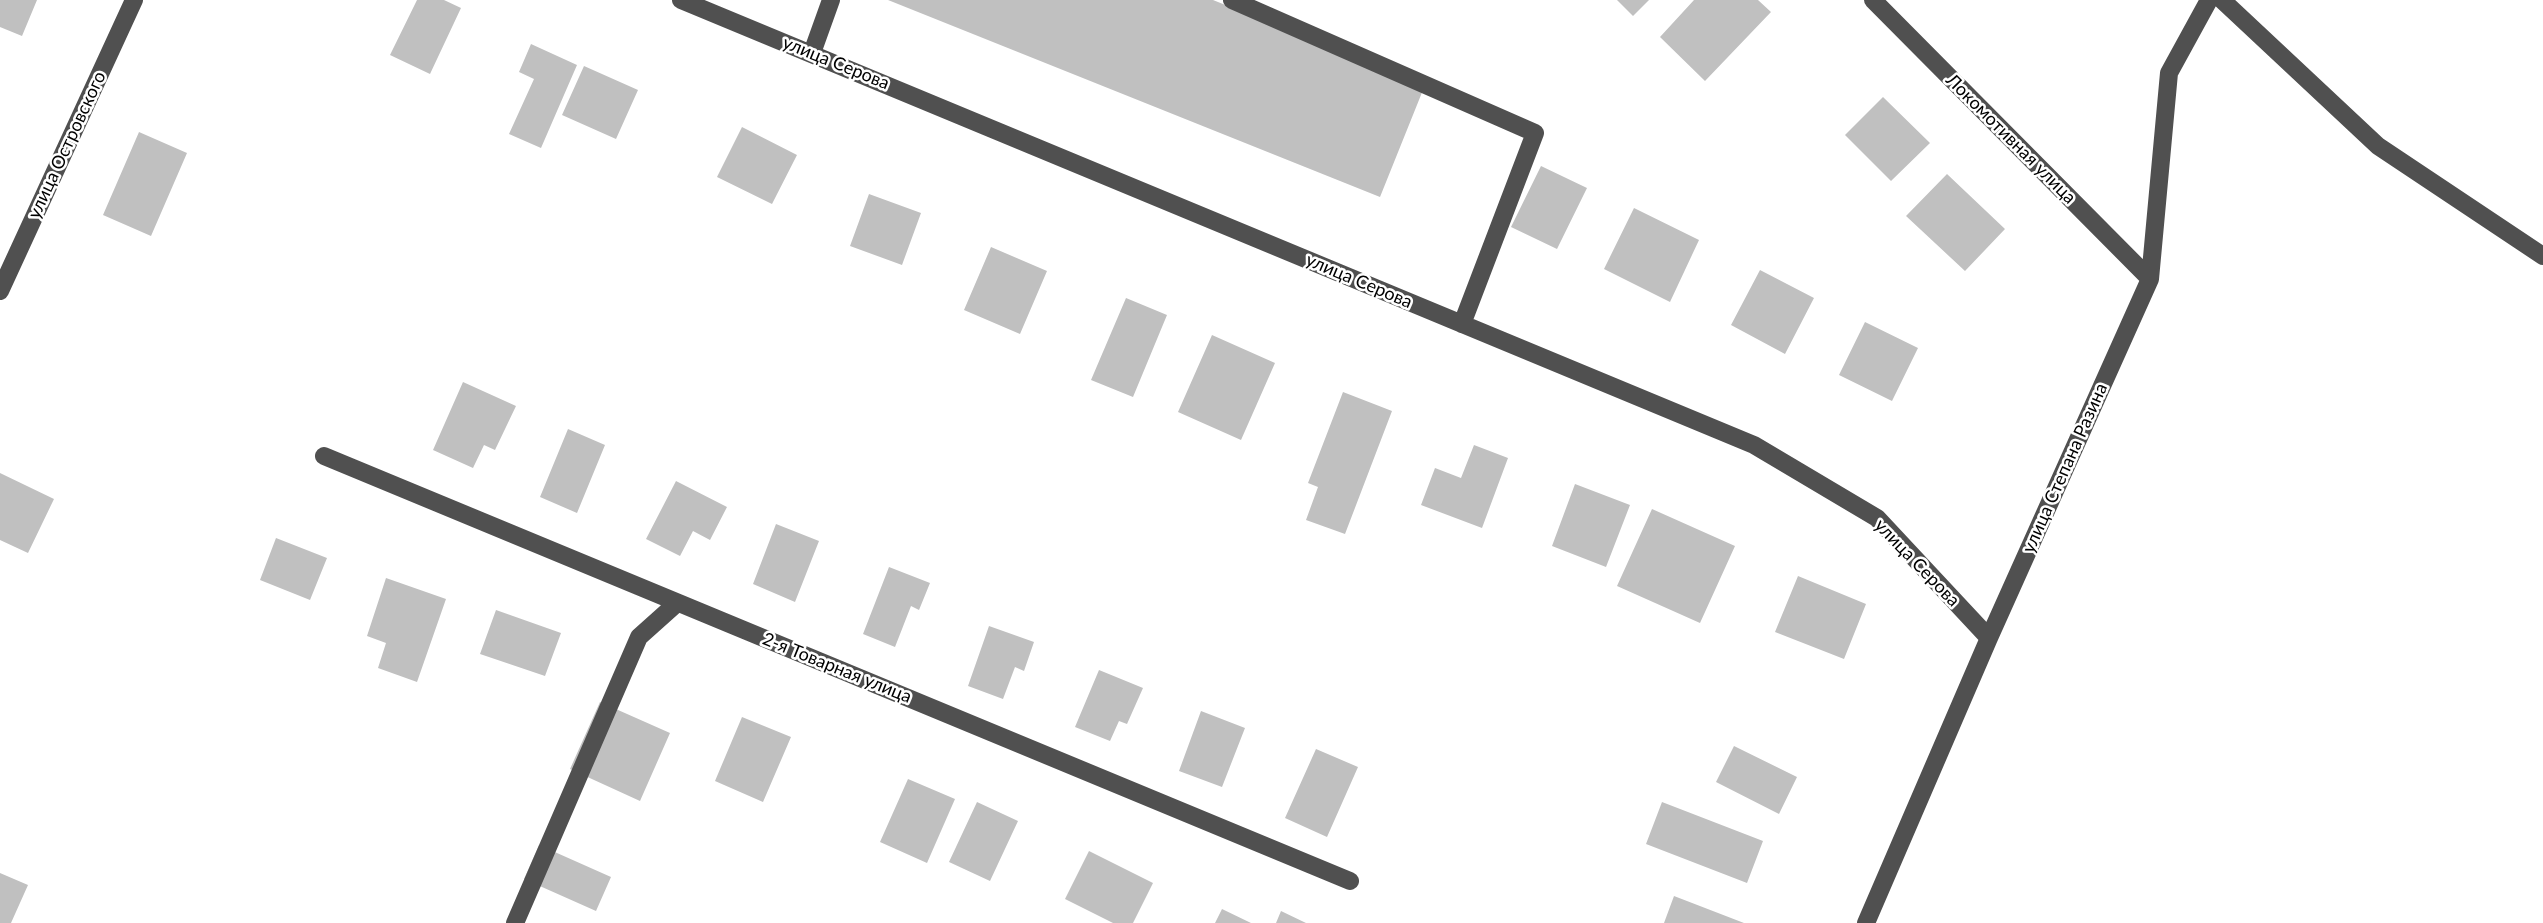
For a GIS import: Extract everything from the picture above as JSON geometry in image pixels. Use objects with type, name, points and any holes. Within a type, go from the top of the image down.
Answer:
[{"type":"street","name":"улица Островского","points":[[0,291],[134,0]]},
{"type":"street","name":"улица Серова","points":[[681,0],[1754,445],[1877,519],[1989,638]]},
{"type":"street","points":[[812,53],[831,0]]},
{"type":"street","points":[[1232,0],[1535,133],[1462,324]]},
{"type":"street","name":"Локомотивная улица","points":[[1873,0],[2150,279]]},
{"type":"street","name":"улица Степана Разина","points":[[1866,923],[1989,638],[2150,279],[2169,73],[2209,0]]},
{"type":"street","points":[[2222,0],[2378,146],[2543,256]]},
{"type":"street","name":"2-я Товарная улица","points":[[324,456],[1350,881]]},
{"type":"street","points":[[515,923],[639,637],[677,603]]},
{"type":"building","points":[[0,0],[37,0],[22,36],[0,27]]},
{"type":"building","points":[[417,0],[444,0],[461,8],[430,74],[390,55]]},
{"type":"building","points":[[888,0],[1213,0],[1425,85],[1380,197]]},
{"type":"building","points":[[1617,0],[1649,0],[1633,16]]},
{"type":"building","points":[[1694,0],[1758,0],[1771,12],[1705,81],[1660,37]]},
{"type":"building","points":[[531,44],[577,65],[541,148],[509,134],[534,79],[519,72]]},
{"type":"building","points":[[584,66],[638,90],[616,139],[562,115]]},
{"type":"building","points":[[1883,97],[1930,143],[1891,181],[1845,135]]},
{"type":"building","points":[[742,127],[797,155],[772,204],[717,177]]},
{"type":"building","points":[[139,132],[187,153],[151,236],[103,215]]},
{"type":"building","points":[[1541,166],[1587,188],[1557,249],[1511,227]]},
{"type":"building","points":[[1947,174],[2005,229],[1965,271],[1906,216]]},
{"type":"building","points":[[869,194],[921,213],[902,265],[850,246]]},
{"type":"building","points":[[1634,208],[1699,240],[1670,302],[1604,269]]},
{"type":"building","points":[[991,247],[1047,271],[1020,334],[964,310]]},
{"type":"building","points":[[1760,270],[1814,298],[1785,354],[1731,325]]},
{"type":"building","points":[[1126,298],[1167,315],[1133,397],[1091,380]]},
{"type":"building","points":[[1865,322],[1918,348],[1892,401],[1839,375]]},
{"type":"building","points":[[1212,335],[1275,363],[1241,440],[1178,412]]},
{"type":"building","points":[[463,382],[516,406],[495,450],[484,445],[473,468],[433,450]]},
{"type":"building","points":[[1343,392],[1392,411],[1345,534],[1306,520],[1318,487],[1308,483]]},
{"type":"building","points":[[568,429],[605,445],[577,513],[540,497]]},
{"type":"building","points":[[1474,445],[1508,458],[1482,528],[1421,505],[1435,468],[1461,478]]},
{"type":"building","points":[[0,473],[54,499],[28,553],[0,540]]},
{"type":"building","points":[[676,481],[727,507],[710,540],[693,531],[680,556],[646,539]]},
{"type":"building","points":[[1575,484],[1630,505],[1606,567],[1552,546]]},
{"type":"building","points":[[1652,509],[1735,546],[1700,623],[1617,586]]},
{"type":"building","points":[[776,524],[819,541],[795,602],[753,584]]},
{"type":"building","points":[[276,538],[327,558],[310,600],[260,580]]},
{"type":"building","points":[[889,567],[930,583],[919,610],[911,606],[895,647],[863,634]]},
{"type":"building","points":[[1798,576],[1866,604],[1844,659],[1775,632]]},
{"type":"building","points":[[386,578],[446,599],[417,682],[378,668],[386,643],[367,636]]},
{"type":"building","points":[[496,610],[561,633],[545,676],[480,654]]},
{"type":"building","points":[[989,626],[1034,642],[1024,671],[1015,667],[1003,699],[968,686]]},
{"type":"building","points":[[1099,670],[1143,688],[1127,724],[1119,721],[1110,741],[1075,727]]},
{"type":"building","points":[[600,702],[670,733],[640,801],[570,769]]},
{"type":"building","points":[[1201,711],[1245,728],[1222,787],[1179,771]]},
{"type":"building","points":[[742,717],[791,737],[763,802],[715,781]]},
{"type":"building","points":[[1734,746],[1797,777],[1779,814],[1716,782]]},
{"type":"building","points":[[1316,749],[1358,767],[1327,837],[1285,818]]},
{"type":"building","points":[[908,779],[955,799],[927,863],[880,842]]},
{"type":"building","points":[[977,802],[1018,821],[990,881],[949,862]]},
{"type":"building","points":[[1662,802],[1763,841],[1747,883],[1646,844]]},
{"type":"building","points":[[539,845],[611,877],[596,911],[524,879]]},
{"type":"building","points":[[1089,851],[1153,883],[1133,923],[1113,923],[1065,899]]},
{"type":"building","points":[[0,873],[28,885],[11,923],[0,923]]},
{"type":"building","points":[[1674,896],[1744,923],[1664,923]]},
{"type":"building","points":[[1222,909],[1251,923],[1215,923]]},
{"type":"building","points":[[1281,911],[1306,923],[1276,923]]}]
